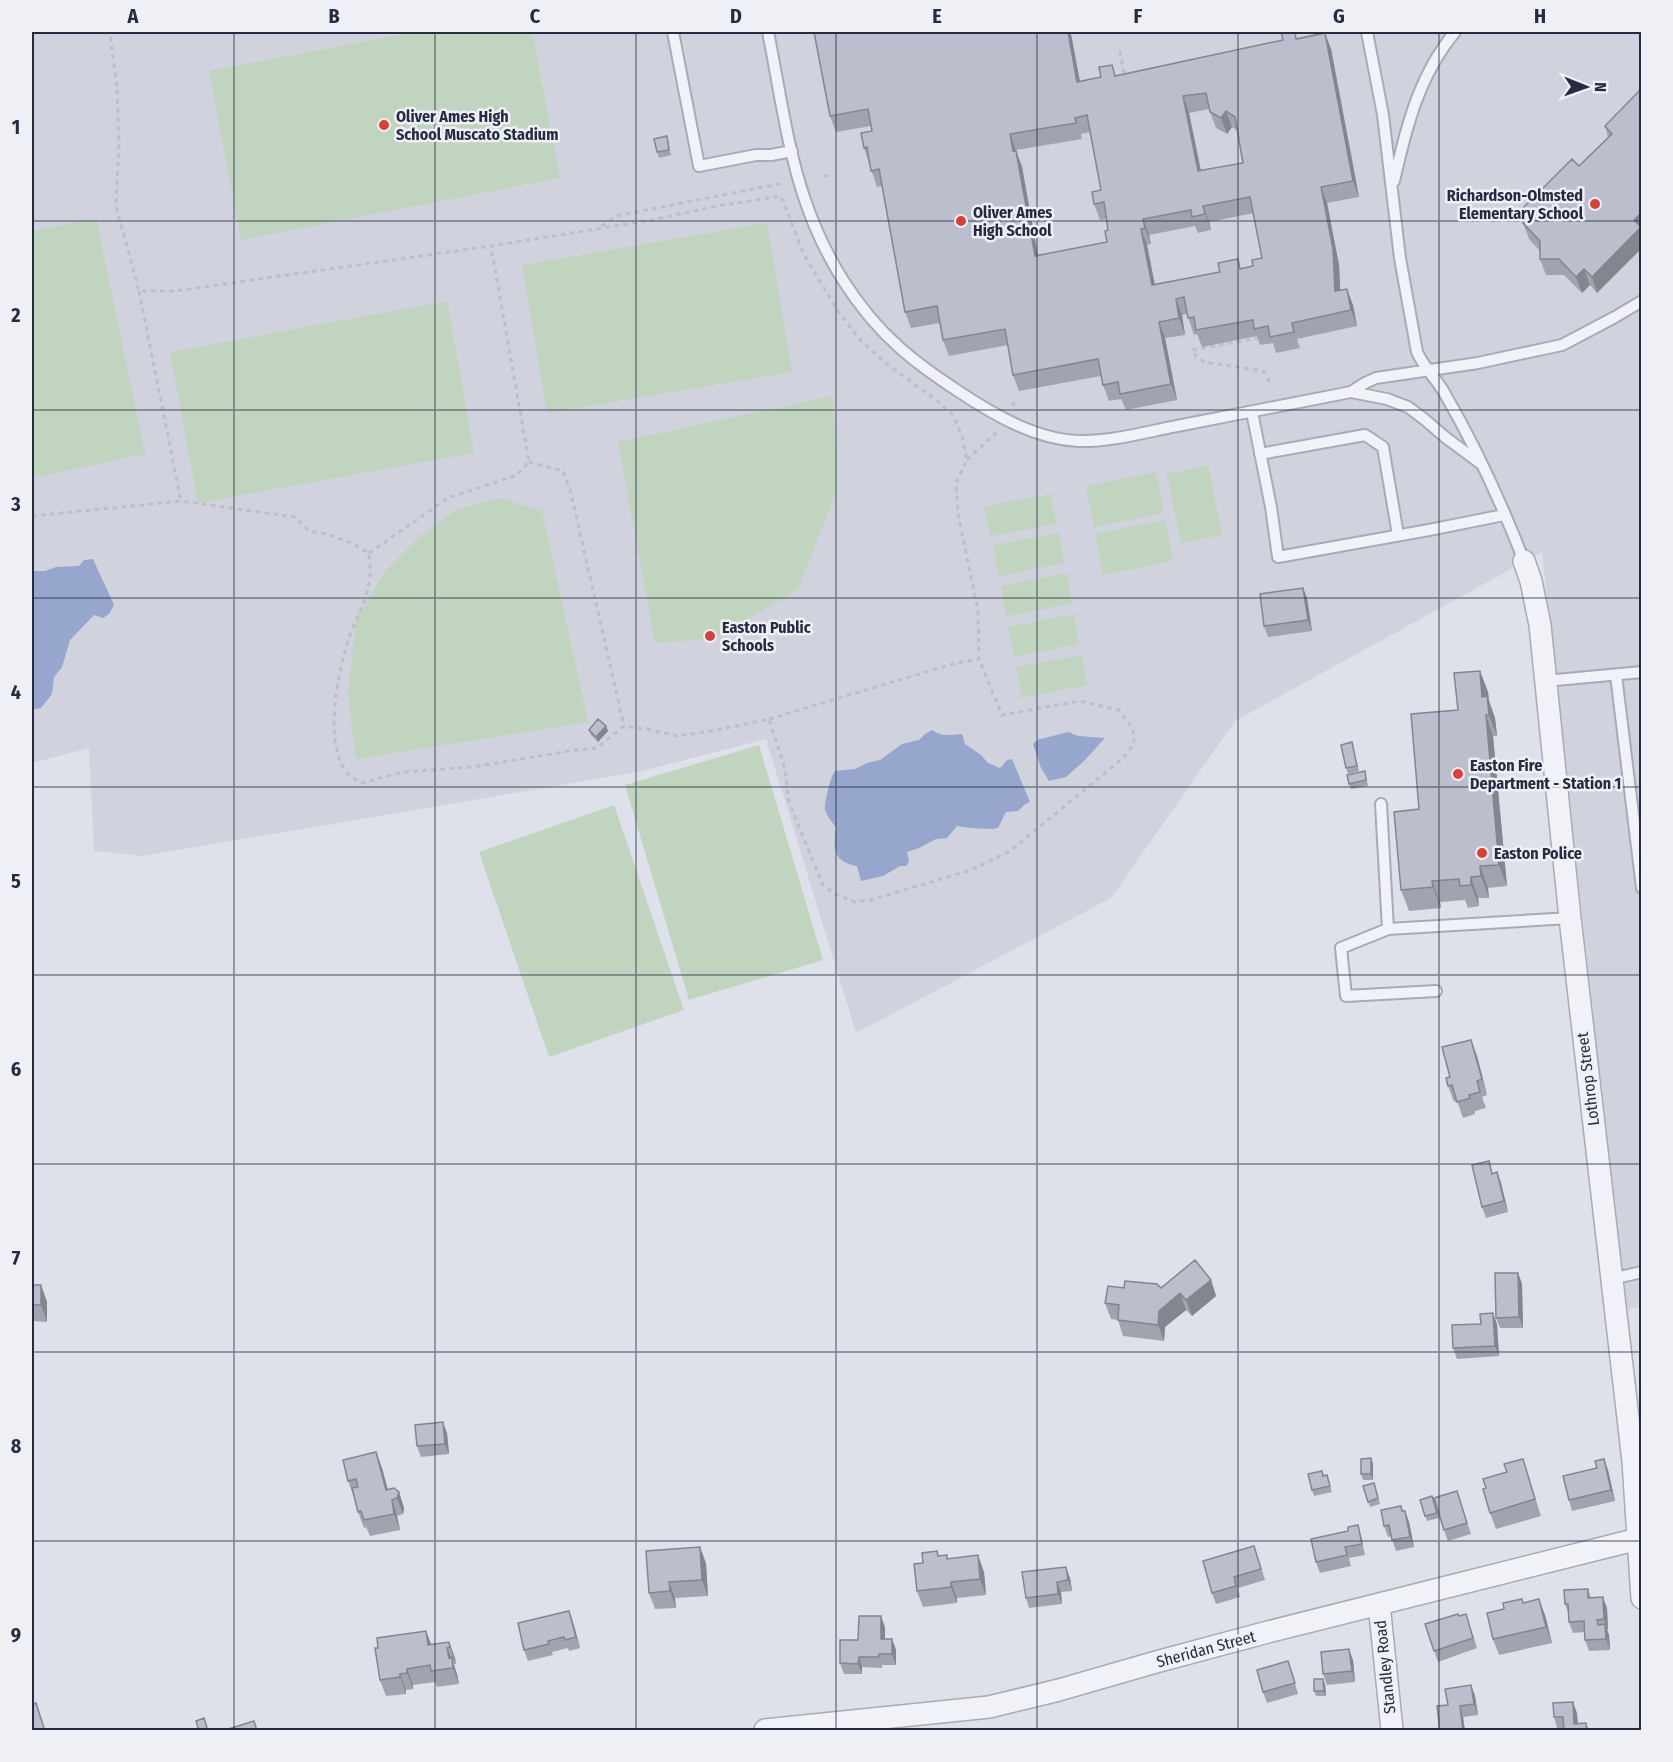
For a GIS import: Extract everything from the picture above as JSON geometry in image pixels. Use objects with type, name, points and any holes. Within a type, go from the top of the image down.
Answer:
[{"type":"street","name":"Lothrop Street","points":[[1524,561],[1538,614],[1570,918],[1633,1461],[1641,1598]]},
{"type":"street","name":"Sheridan Street","points":[[765,1731],[989,1707],[1639,1538]]},
{"type":"street","name":"Standley Road","points":[[1379,1604],[1392,1731]]},
{"type":"lane","points":[[673,32],[699,166],[749,156],[792,151]]},
{"type":"lane","points":[[768,32],[804,199],[821,240],[844,281],[866,313],[921,366],[964,395],[1029,430],[1067,440],[1090,441],[1134,435],[1351,392],[1376,378],[1478,363],[1562,345],[1641,301]]},
{"type":"lane","points":[[1367,32],[1383,115],[1400,258],[1417,352],[1445,393],[1480,463],[1524,561]]},
{"type":"lane","points":[[1392,190],[1413,107],[1437,55],[1455,32]]},
{"type":"lane","points":[[1351,392],[1387,399],[1408,407],[1480,463]]},
{"type":"lane","points":[[1252,412],[1278,557],[1429,531],[1504,515]]},
{"type":"lane","points":[[1260,454],[1365,435],[1383,447],[1398,535]]},
{"type":"lane","points":[[1545,681],[1641,672]]},
{"type":"lane","points":[[1616,675],[1641,888]]},
{"type":"lane","points":[[1381,804],[1388,928]]},
{"type":"lane","points":[[1436,991],[1346,996],[1341,948],[1388,928],[1570,918]]},
{"type":"lane","points":[[1611,1279],[1641,1272]]},
{"type":"path","points":[[102,32],[110,35],[117,87],[119,144],[116,206],[139,291],[182,501]]},
{"type":"path","points":[[1120,51],[1124,77]]},
{"type":"path","points":[[824,176],[830,175]]},
{"type":"path","points":[[601,227],[616,216],[783,183]]},
{"type":"path","points":[[139,291],[176,291],[491,246],[780,196],[804,255],[838,311],[861,341],[888,365],[953,414],[968,460]]},
{"type":"path","points":[[491,246],[529,462]]},
{"type":"path","points":[[1259,338],[1192,350],[1204,362],[1263,372],[1272,386]]},
{"type":"path","points":[[769,719],[785,769],[789,802],[823,885],[837,895],[855,902],[871,900],[971,870],[1010,852],[1123,758],[1134,744],[1133,729],[1119,710],[1080,701],[1002,715],[979,659],[978,610],[958,514],[956,483],[968,460],[1009,421]]},
{"type":"path","points":[[369,553],[448,498],[517,476],[529,462]]},
{"type":"path","points":[[529,462],[563,471],[570,489],[624,726]]},
{"type":"path","points":[[32,516],[182,501],[295,517],[309,531],[327,534],[352,543],[369,553]]},
{"type":"path","points":[[369,553],[370,577],[340,665],[335,700],[338,756],[347,774],[362,783],[403,772],[473,767],[597,748],[624,726],[677,736],[712,731],[769,719],[956,663],[979,659]]},
{"type":"shaded area","name":"Easton Public Schools","points":[[32,32],[1641,32],[1641,1306],[1626,1310],[1542,552],[1235,721],[1111,898],[856,1033],[766,739],[638,772],[143,856],[94,851],[89,748],[32,763]]},
{"type":"green space","name":"Oliver Ames High School Muscato Stadium","points":[[414,32],[532,32],[560,178],[241,240],[209,71]]},
{"type":"green space","points":[[96,218],[145,454],[32,478],[32,231]]},
{"type":"green space","points":[[767,223],[792,372],[547,413],[522,265]]},
{"type":"green space","points":[[447,301],[474,453],[198,503],[170,352]]},
{"type":"green space","points":[[833,396],[837,490],[798,589],[716,638],[655,643],[618,442]]},
{"type":"green space","points":[[1208,465],[1222,535],[1181,543],[1167,474]]},
{"type":"green space","points":[[1156,472],[1164,513],[1094,527],[1086,486]]},
{"type":"green space","points":[[1050,494],[1056,524],[990,536],[984,506]]},
{"type":"green space","points":[[500,498],[542,511],[588,722],[356,759],[348,693],[356,619],[387,569],[419,537],[456,510]]},
{"type":"green space","points":[[1165,520],[1173,561],[1103,575],[1095,534]]},
{"type":"green space","points":[[1059,533],[1064,563],[999,576],[993,545]]},
{"type":"green space","points":[[1066,573],[1072,604],[1006,616],[1001,586]]},
{"type":"green space","points":[[1074,614],[1079,644],[1014,657],[1008,627]]},
{"type":"green space","points":[[1082,655],[1087,685],[1022,698],[1016,667]]},
{"type":"green space","points":[[759,745],[823,960],[689,1000],[625,785]]},
{"type":"green space","points":[[614,805],[684,1010],[549,1057],[479,852]]},
{"type":"water","points":[[93,559],[114,605],[109,614],[103,618],[94,615],[70,640],[62,667],[54,677],[52,694],[41,708],[32,710],[32,571],[79,566],[84,560]]},
{"type":"water","points":[[932,730],[943,735],[962,734],[965,744],[988,763],[1000,768],[1007,760],[1012,759],[1030,802],[1018,811],[1006,812],[998,828],[957,826],[947,838],[936,839],[907,852],[909,862],[906,866],[900,866],[883,876],[861,881],[857,866],[843,861],[836,853],[836,827],[825,809],[833,774],[835,771],[855,769],[880,760],[902,744],[919,740]]},
{"type":"water","points":[[1068,732],[1078,736],[1105,738],[1066,777],[1049,781],[1041,768],[1033,744],[1037,740]]},
{"type":"building","name":"Oliver Ames High School","points":[[814,32],[1068,32],[1077,82],[1101,77],[1099,67],[1112,65],[1115,76],[1283,40],[1281,32],[1295,32],[1296,39],[1325,33],[1353,181],[1321,187],[1333,249],[1335,291],[1347,289],[1351,310],[1292,323],[1294,332],[1270,337],[1268,326],[1254,329],[1253,320],[1196,330],[1194,317],[1188,318],[1184,297],[1176,299],[1179,318],[1159,322],[1171,384],[1120,394],[1118,382],[1103,385],[1098,359],[1013,375],[1005,329],[943,340],[937,306],[905,312],[879,169],[871,171],[867,147],[864,148],[861,133],[872,131],[868,109],[830,116]],"holes":[[[1206,93],[1210,112],[1221,118],[1226,111],[1235,117],[1243,163],[1198,171],[1183,96]],[[1087,115],[1101,190],[1092,192],[1094,204],[1104,202],[1108,230],[1105,231],[1107,242],[1035,256],[1016,151],[1013,151],[1010,134],[1076,123],[1075,118]],[[1250,197],[1262,258],[1252,260],[1253,266],[1240,269],[1238,259],[1218,263],[1220,272],[1152,285],[1141,229],[1145,228],[1143,219],[1191,210],[1192,217],[1205,214],[1203,206]]]},
{"type":"building","name":"Richardson-Olmsted Elementary School","points":[[1641,89],[1641,213],[1634,220],[1641,227],[1592,277],[1584,269],[1576,277],[1559,259],[1540,259],[1540,241],[1523,223],[1529,216],[1522,209],[1572,159],[1579,166],[1612,134],[1605,126]]},
{"type":"building","points":[[667,136],[669,150],[657,152],[654,139]]},
{"type":"building","points":[[1303,588],[1308,620],[1264,626],[1260,594]]},
{"type":"building","points":[[1480,671],[1482,697],[1487,696],[1489,715],[1486,715],[1499,865],[1480,866],[1481,876],[1471,877],[1471,885],[1460,886],[1459,879],[1432,881],[1433,887],[1401,890],[1394,812],[1419,809],[1411,714],[1458,710],[1454,673]]},
{"type":"building","points":[[598,719],[606,726],[596,737],[589,730]]},
{"type":"building","points":[[1352,742],[1357,766],[1346,768],[1341,745]]},
{"type":"building","points":[[1365,771],[1366,780],[1349,784],[1347,775]]},
{"type":"building","points":[[1471,1040],[1482,1079],[1477,1081],[1480,1092],[1457,1102],[1452,1085],[1448,1086],[1446,1078],[1450,1077],[1442,1047]]},
{"type":"building","points":[[1489,1161],[1492,1174],[1497,1172],[1504,1201],[1482,1207],[1472,1165]]},
{"type":"building","points":[[1195,1260],[1211,1280],[1186,1300],[1180,1293],[1159,1311],[1158,1325],[1118,1320],[1119,1305],[1105,1303],[1108,1286],[1124,1288],[1125,1281],[1157,1284],[1161,1288]]},
{"type":"building","points":[[1495,1273],[1518,1273],[1519,1317],[1496,1318]]},
{"type":"building","points":[[32,1285],[41,1285],[41,1305],[32,1305]]},
{"type":"building","points":[[1493,1313],[1495,1346],[1453,1348],[1452,1325],[1481,1324],[1480,1314]]},
{"type":"building","points":[[443,1422],[445,1444],[417,1446],[415,1425]]},
{"type":"building","points":[[376,1452],[386,1490],[394,1488],[399,1492],[397,1498],[392,1500],[394,1514],[364,1520],[361,1511],[358,1512],[352,1488],[358,1487],[356,1479],[348,1481],[343,1460]]},
{"type":"building","points":[[1371,1458],[1371,1474],[1361,1474],[1361,1459]]},
{"type":"building","points":[[1523,1459],[1535,1499],[1490,1513],[1483,1489],[1486,1488],[1483,1479],[1507,1472],[1504,1464]]},
{"type":"building","points":[[1604,1459],[1611,1490],[1569,1500],[1563,1476],[1597,1468],[1595,1461]]},
{"type":"building","points":[[1322,1471],[1323,1476],[1327,1475],[1330,1486],[1312,1490],[1308,1474]]},
{"type":"building","points":[[1374,1483],[1378,1498],[1368,1502],[1363,1486]]},
{"type":"building","points":[[1457,1491],[1467,1523],[1444,1530],[1434,1498]]},
{"type":"building","points":[[1432,1496],[1437,1513],[1425,1516],[1420,1500]]},
{"type":"building","points":[[1401,1506],[1402,1511],[1405,1511],[1410,1537],[1392,1540],[1389,1525],[1384,1526],[1381,1510]]},
{"type":"building","points":[[1358,1525],[1362,1544],[1345,1547],[1347,1555],[1316,1562],[1311,1539],[1348,1531],[1348,1527]]},
{"type":"building","points":[[1254,1546],[1261,1569],[1234,1577],[1236,1586],[1212,1593],[1203,1561]]},
{"type":"building","points":[[700,1547],[702,1580],[669,1582],[670,1591],[649,1593],[646,1551]]},
{"type":"building","points":[[937,1551],[938,1556],[947,1555],[947,1559],[978,1555],[980,1579],[951,1582],[951,1587],[917,1591],[914,1564],[923,1563],[922,1553]]},
{"type":"building","points":[[1066,1567],[1068,1580],[1057,1582],[1058,1594],[1026,1598],[1022,1572]]},
{"type":"building","points":[[1588,1589],[1588,1598],[1603,1597],[1604,1619],[1597,1620],[1598,1625],[1605,1624],[1606,1639],[1585,1640],[1584,1621],[1569,1622],[1564,1590]]},
{"type":"building","points":[[1522,1599],[1523,1603],[1539,1599],[1546,1627],[1493,1639],[1487,1613],[1504,1609],[1503,1603]]},
{"type":"building","points":[[569,1611],[576,1637],[548,1641],[549,1644],[524,1650],[518,1623]]},
{"type":"building","points":[[1458,1614],[1459,1616],[1466,1614],[1473,1638],[1434,1651],[1425,1624]]},
{"type":"building","points":[[859,1616],[881,1616],[881,1639],[892,1639],[892,1654],[859,1657],[858,1664],[840,1663],[840,1640],[858,1640]]},
{"type":"building","points":[[426,1631],[428,1645],[449,1642],[450,1647],[447,1648],[449,1658],[452,1657],[453,1668],[431,1671],[430,1665],[407,1669],[407,1673],[400,1674],[400,1677],[380,1680],[375,1648],[378,1648],[377,1638]]},
{"type":"building","points":[[1349,1649],[1352,1671],[1323,1674],[1321,1652]]},
{"type":"building","points":[[1288,1661],[1295,1683],[1263,1692],[1257,1670]]},
{"type":"building","points":[[1314,1679],[1323,1679],[1324,1691],[1314,1691]]},
{"type":"building","points":[[1471,1685],[1474,1704],[1460,1706],[1463,1731],[1440,1731],[1437,1706],[1448,1705],[1445,1689]]},
{"type":"building","points":[[1573,1702],[1574,1724],[1586,1723],[1587,1731],[1564,1731],[1563,1717],[1554,1717],[1553,1703]]},
{"type":"building","points":[[36,1703],[44,1728],[32,1731],[32,1705]]},
{"type":"building","points":[[204,1718],[208,1731],[199,1731],[196,1721]]},
{"type":"building","points":[[254,1721],[257,1731],[222,1731]]},
{"type":"place","name":"Oliver Ames High School Muscato Stadium","points":[[384,125]]},
{"type":"place","name":"Richardson-Olmsted Elementary School","points":[[1595,204]]},
{"type":"place","name":"Oliver Ames High School","points":[[961,221]]},
{"type":"place","name":"Easton Public Schools","points":[[710,636]]},
{"type":"place","name":"Easton Fire Department - Station 1","points":[[1458,774]]},
{"type":"place","name":"Easton Police","points":[[1482,853]]}]
